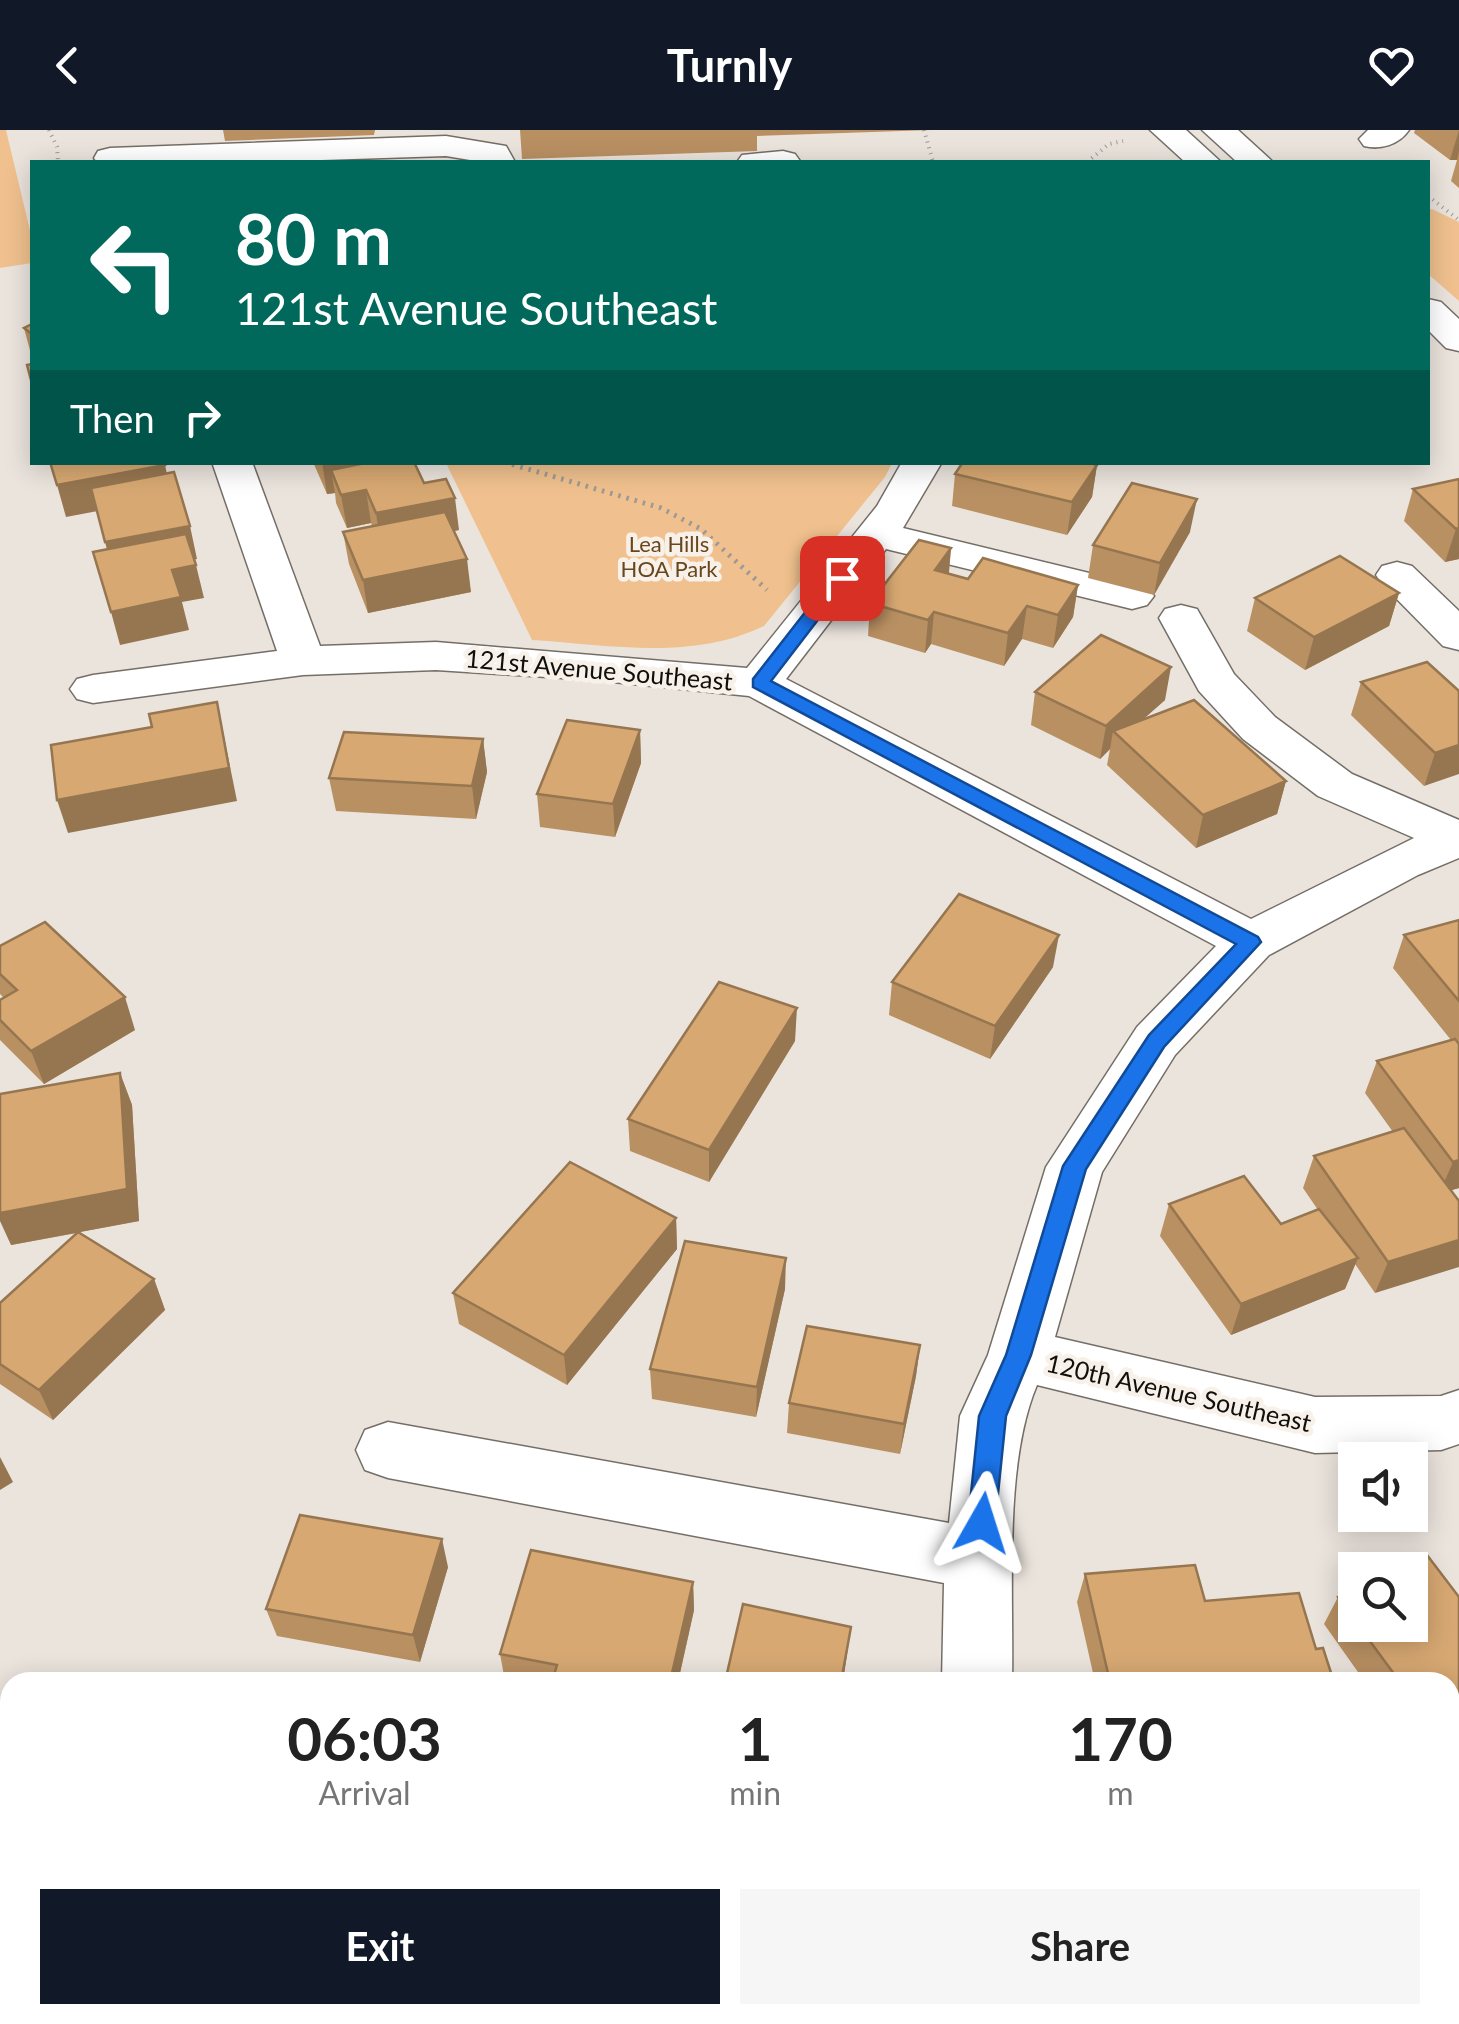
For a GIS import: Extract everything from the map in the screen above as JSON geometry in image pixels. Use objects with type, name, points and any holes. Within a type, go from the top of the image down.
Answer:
[{"type":"street","points":[[1166,130],[1202,160]]},
{"type":"street","points":[[1218,130],[1254,160]]},
{"type":"street","points":[[108,150],[446,146],[494,153],[497,160]]},
{"type":"street","points":[[1430,312],[1459,340]]},
{"type":"street","points":[[1430,345],[1459,366]]},
{"type":"street","points":[[233,465],[303,661]]},
{"type":"street","points":[[760,683],[876,534],[920,465]]},
{"type":"street","points":[[876,534],[1132,596]]},
{"type":"street","points":[[1397,575],[1459,636]]},
{"type":"street","points":[[1181,618],[1215,681],[1259,728],[1335,786],[1459,839]]},
{"type":"street","name":"121st Avenue Southeast","points":[[93,689],[303,661],[436,656],[593,666],[760,683],[1251,942]]},
{"type":"street","points":[[977,1672],[978,1558],[992,1416],[1018,1355],[1075,1166],[1156,1041],[1251,942],[1400,863],[1459,839]]},
{"type":"street","name":"120th Avenue Southeast","points":[[1018,1355],[1316,1425],[1440,1423],[1459,1416]]},
{"type":"street","points":[[388,1450],[978,1558]]},
{"type":"path","points":[[49,130],[57,146],[58,160]]},
{"type":"path","points":[[924,130],[932,160]]},
{"type":"path","points":[[1089,160],[1109,144],[1134,139]]},
{"type":"path","points":[[1430,198],[1459,220]]},
{"type":"path","points":[[514,465],[661,508],[701,530],[805,624]]},
{"type":"green space","points":[[0,130],[6,130],[30,231],[30,263],[0,268]]},
{"type":"green space","points":[[1430,210],[1459,222],[1459,301],[1430,276]]},
{"type":"green space","name":"Lea Hills HOA Park","points":[[447,465],[891,465],[764,626],[708,644],[679,647],[532,640]]},
{"type":"building","points":[[51,465],[165,465],[57,485]]},
{"type":"building","points":[[355,465],[415,465],[424,483],[446,479],[455,498],[376,513],[366,490],[341,495],[331,470]]},
{"type":"building","points":[[961,465],[1097,465],[1072,502],[955,474]]},
{"type":"building","points":[[174,472],[190,526],[105,542],[91,488]]},
{"type":"building","points":[[1459,479],[1459,528],[1456,529],[1413,489]]},
{"type":"building","points":[[1132,483],[1197,499],[1160,563],[1093,545]]},
{"type":"building","points":[[445,512],[467,559],[363,580],[343,532]]},
{"type":"building","points":[[186,534],[196,565],[172,570],[181,597],[111,612],[93,552]]},
{"type":"building","points":[[919,540],[951,548],[935,570],[968,579],[983,558],[1078,585],[1058,615],[1027,606],[1008,633],[934,612],[928,620],[870,603]]},
{"type":"building","points":[[1340,556],[1399,593],[1314,637],[1255,598]]},
{"type":"building","points":[[1101,635],[1171,667],[1106,726],[1035,692]]},
{"type":"building","points":[[1427,662],[1459,691],[1459,745],[1435,753],[1361,682]]},
{"type":"building","points":[[1194,700],[1286,781],[1203,815],[1113,731]]},
{"type":"building","points":[[217,702],[229,768],[57,800],[51,745],[152,727],[149,714]]},
{"type":"building","points":[[567,720],[640,730],[613,804],[537,794]]},
{"type":"building","points":[[344,732],[483,739],[472,786],[329,778]]},
{"type":"building","points":[[959,894],[1059,935],[995,1026],[892,982]]},
{"type":"building","points":[[1459,920],[1459,1001],[1404,935]]},
{"type":"building","points":[[45,922],[125,997],[31,1051],[0,1020],[0,1000],[17,990],[0,974],[0,946]]},
{"type":"building","points":[[719,982],[797,1008],[709,1150],[628,1119]]},
{"type":"building","points":[[1455,1039],[1459,1044],[1459,1160],[1453,1162],[1377,1061]]},
{"type":"building","points":[[120,1073],[127,1189],[0,1213],[0,1094]]},
{"type":"building","points":[[1404,1128],[1459,1201],[1459,1240],[1388,1262],[1314,1156]]},
{"type":"building","points":[[570,1162],[676,1218],[564,1355],[453,1293]]},
{"type":"building","points":[[1244,1176],[1281,1224],[1319,1209],[1358,1258],[1241,1304],[1169,1204]]},
{"type":"building","points":[[78,1232],[154,1279],[39,1390],[0,1364],[0,1303]]},
{"type":"building","points":[[685,1241],[786,1258],[757,1387],[650,1369]]},
{"type":"building","points":[[807,1326],[920,1345],[904,1424],[789,1403]]},
{"type":"building","points":[[300,1515],[442,1539],[413,1635],[266,1609]]},
{"type":"building","points":[[531,1550],[693,1582],[672,1672],[555,1672],[557,1665],[500,1654]]},
{"type":"building","points":[[1428,1556],[1459,1597],[1459,1672],[1393,1672],[1371,1642],[1428,1642]]},
{"type":"building","points":[[1195,1565],[1205,1601],[1299,1593],[1316,1649],[1323,1648],[1331,1672],[1108,1672],[1085,1574]]},
{"type":"building","points":[[743,1604],[851,1627],[843,1672],[727,1672]]},
{"type":"route","points":[[842,578],[760,683],[1251,942],[1156,1041],[1075,1166],[1018,1355],[992,1416],[982,1523]]}]
